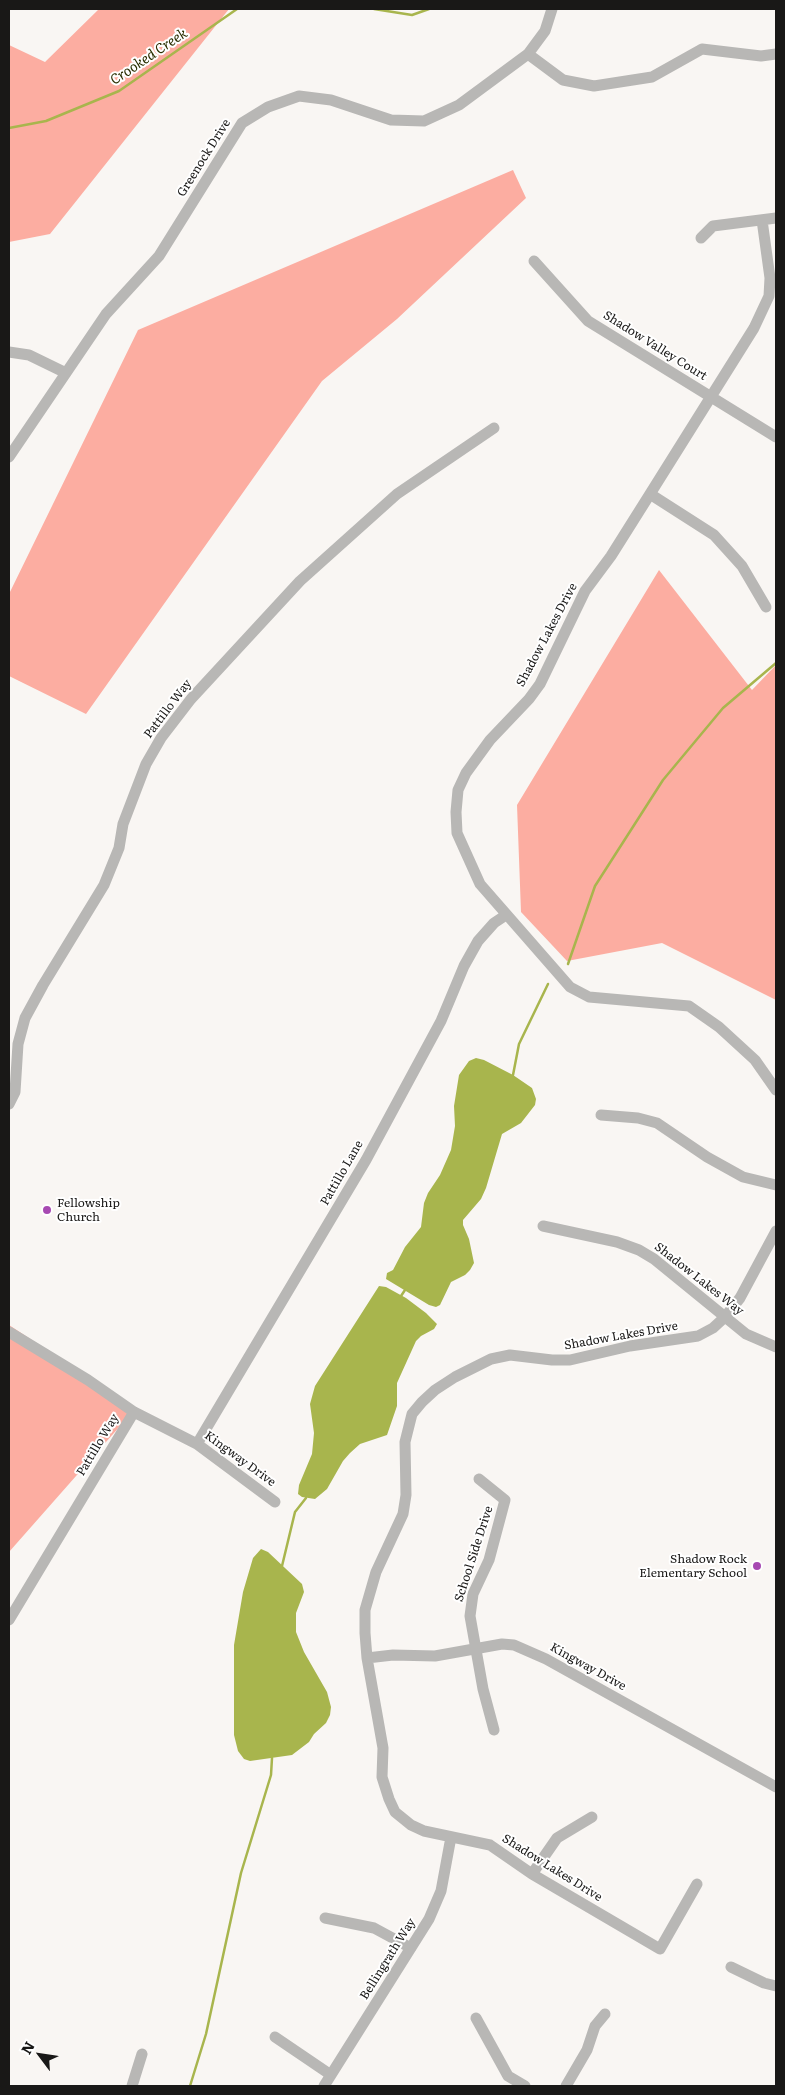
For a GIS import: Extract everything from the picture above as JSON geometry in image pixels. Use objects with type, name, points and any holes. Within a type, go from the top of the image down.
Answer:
[{"type":"street","name":"Greenock Drive","points":[[9,457],[106,314],[159,256],[242,123],[268,107],[299,96],[331,100],[391,120],[424,120],[459,105],[528,54],[545,31],[552,9]]},
{"type":"street","points":[[528,54],[563,80],[594,86],[652,77],[702,49],[762,56],[776,54]]},
{"type":"street","points":[[701,238],[713,226],[776,218]]},
{"type":"street","name":"Shadow Lakes Drive","points":[[762,220],[772,297],[712,398],[611,556],[585,590],[540,684],[490,740],[466,773],[458,790],[457,833],[480,884],[570,988],[589,997],[689,1006],[719,1027],[755,1060],[776,1090]]},
{"type":"street","name":"Shadow Valley Court","points":[[534,261],[588,321],[776,437]]},
{"type":"street","points":[[9,352],[29,355],[66,373]]},
{"type":"street","name":"Pattillo Way","points":[[9,1104],[15,1092],[22,1026],[43,985],[104,885],[119,848],[123,824],[146,764],[161,738],[191,699],[300,581],[397,494],[494,428]]},
{"type":"street","points":[[650,494],[714,535],[742,566],[766,607]]},
{"type":"street","name":"Pattillo Lane","points":[[197,1444],[366,1160],[441,1020],[464,966],[478,941],[494,923],[506,915]]},
{"type":"street","points":[[601,1115],[638,1118],[657,1123],[707,1157],[744,1177],[776,1185]]},
{"type":"street","name":"Shadow Lakes Way","points":[[543,1226],[617,1242],[639,1250],[654,1259],[746,1334],[776,1347]]},
{"type":"street","name":"Shadow Lakes Drive","points":[[697,1884],[660,1949],[532,1874],[490,1845],[424,1831],[411,1825],[395,1812],[382,1777],[384,1748],[367,1658],[365,1610],[376,1572],[403,1514],[406,1495],[405,1442],[412,1414],[435,1390],[455,1377],[491,1359],[510,1355],[552,1360],[585,1358],[597,1352],[698,1336],[713,1328],[725,1317],[740,1298],[776,1231]]},
{"type":"street","name":"Pattillo Way","points":[[9,1332],[88,1380],[134,1412],[9,1620]]},
{"type":"street","name":"Kingway Drive","points":[[134,1412],[197,1444],[275,1502]]},
{"type":"street","name":"School Side Drive","points":[[475,1649],[470,1616],[472,1601],[489,1560],[505,1500],[479,1479]]},
{"type":"street","name":"Kingway Drive","points":[[367,1658],[393,1655],[426,1656],[509,1644],[523,1648],[776,1787]]},
{"type":"street","points":[[475,1649],[494,1730]]},
{"type":"street","points":[[532,1874],[557,1838],[592,1817]]},
{"type":"street","name":"Bellingrath Way","points":[[324,2086],[430,1919],[441,1891],[451,1837]]},
{"type":"street","points":[[325,1918],[374,1928],[410,1948]]},
{"type":"street","points":[[731,1967],[764,1983],[776,1986]]},
{"type":"street","points":[[566,2086],[587,2050],[595,2026],[605,2014]]},
{"type":"street","points":[[476,2018],[508,2076],[525,2086]]},
{"type":"street","points":[[275,2037],[331,2075]]},
{"type":"street","points":[[132,2086],[142,2054]]},
{"type":"shaded area","points":[[99,9],[229,9],[50,234],[9,242],[9,45],[45,62]]},
{"type":"shaded area","points":[[513,170],[526,198],[397,319],[322,381],[86,714],[9,676],[9,594],[138,330]]},
{"type":"shaded area","points":[[659,570],[752,690],[776,665],[776,1000],[662,943],[567,961],[521,912],[517,805]]},
{"type":"shaded area","points":[[476,1058],[484,1060],[513,1075],[532,1088],[536,1099],[535,1105],[521,1123],[502,1134],[486,1188],[481,1199],[463,1220],[474,1263],[465,1275],[451,1282],[440,1305],[436,1307],[429,1305],[386,1279],[387,1273],[393,1270],[405,1247],[421,1227],[424,1203],[440,1175],[451,1150],[455,1126],[454,1106],[459,1075],[469,1061]]},
{"type":"shaded area","points":[[379,1286],[386,1287],[406,1298],[437,1324],[434,1329],[416,1341],[397,1383],[397,1406],[387,1435],[360,1444],[343,1461],[327,1489],[315,1499],[302,1497],[298,1494],[299,1485],[312,1454],[314,1433],[310,1404],[315,1386]]},
{"type":"shaded area","points":[[9,1325],[136,1408],[9,1552]]},
{"type":"shaded area","points":[[261,1549],[268,1552],[302,1584],[304,1592],[296,1613],[296,1632],[304,1652],[327,1692],[331,1707],[326,1723],[314,1734],[309,1742],[292,1755],[250,1761],[244,1759],[238,1751],[234,1735],[234,1645],[243,1592],[253,1558]]},
{"type":"waterway","name":"Crooked Creek","points":[[9,128],[46,121],[119,91],[237,9]]},
{"type":"waterway","name":"Crooked Creek","points":[[374,9],[412,15],[429,9]]},
{"type":"waterway","points":[[568,964],[595,886],[663,780],[723,708],[776,663]]},
{"type":"waterway","points":[[513,1075],[519,1044],[548,984]]},
{"type":"waterway","points":[[401,1296],[405,1290]]},
{"type":"waterway","points":[[282,1566],[295,1512],[306,1498]]},
{"type":"waterway","points":[[190,2086],[206,2034],[241,1873],[271,1775],[272,1758]]},
{"type":"place","name":"Fellowship Church","points":[[47,1210]]},
{"type":"place","name":"Shadow Rock Elementary School","points":[[757,1566]]}]
